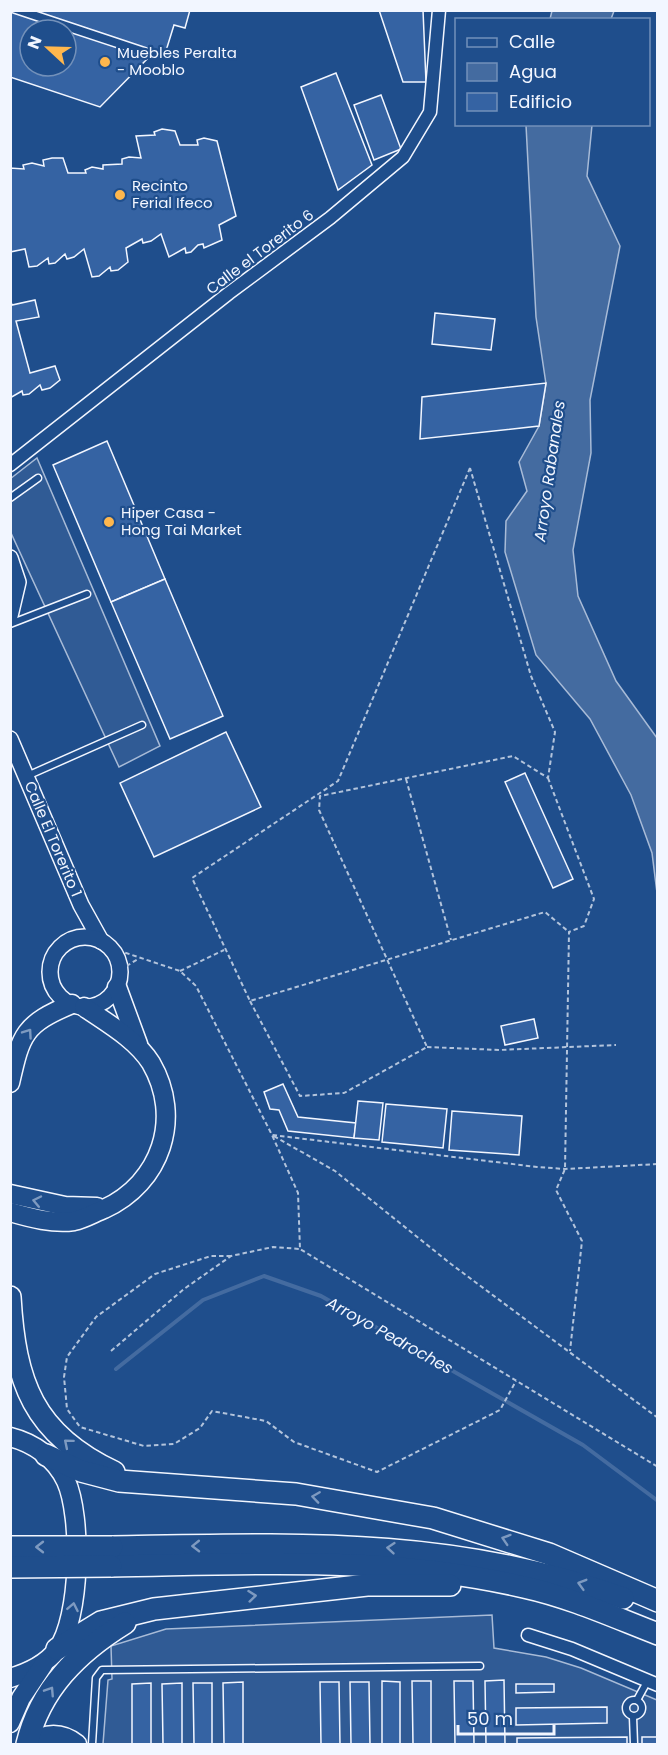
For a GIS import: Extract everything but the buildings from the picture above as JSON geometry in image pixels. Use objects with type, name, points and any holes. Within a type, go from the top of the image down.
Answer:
[{"type":"highway","points":[[10,1297],[16,1359],[24,1384],[39,1412],[72,1448],[137,1482]]},
{"type":"highway","points":[[46,1455],[89,1474],[137,1482],[296,1494],[433,1518],[558,1557],[657,1601]]},
{"type":"highway","points":[[10,1567],[112,1556],[311,1545],[406,1549],[476,1559],[554,1576],[657,1610]]},
{"type":"highway","points":[[10,1547],[112,1556],[386,1565],[502,1582],[554,1594],[657,1634]]},
{"type":"highway","points":[[52,1654],[101,1622],[154,1609],[322,1589],[415,1584],[475,1587],[573,1603]]},
{"type":"highway","points":[[29,1744],[39,1709],[66,1669],[105,1635],[154,1609]]},
{"type":"main road","points":[[10,1212],[64,1214],[115,1204],[135,1189],[155,1165],[166,1129],[164,1097],[160,1082],[140,1049],[118,978]]},
{"type":"main road","points":[[10,1083],[18,1050],[25,1034],[36,1022],[78,1006],[140,1049]]},
{"type":"main road","points":[[10,1194],[64,1214]]},
{"type":"main road","points":[[10,1437],[28,1443],[46,1455],[66,1480],[73,1504],[74,1520],[74,1605],[66,1633],[21,1698],[10,1723]]},
{"type":"main road","points":[[10,1678],[27,1672],[52,1654]]},
{"type":"main road","points":[[29,1744],[41,1737],[54,1735],[67,1737],[77,1744]]},
{"type":"street","name":"Calle el Torerito 6","points":[[10,465],[210,308],[330,218],[404,157],[430,112],[439,10]]},
{"type":"street","points":[[10,558],[18,582],[10,616]]},
{"type":"street","name":"Calle El Torerito 1","points":[[10,739],[81,905],[106,945]]},
{"type":"street","name":"Calle El Torerito 1","points":[[74,939],[81,905]]},
{"type":"street","points":[[92,938],[106,945],[118,978],[104,1002],[78,1006],[56,991],[51,971],[58,951],[74,939],[92,938]]},
{"type":"street","points":[[528,1635],[653,1682]]},
{"type":"lane","points":[[10,498],[38,478]]},
{"type":"lane","points":[[10,624],[87,594]]},
{"type":"lane","points":[[26,776],[142,725]]},
{"type":"lane","points":[[92,1744],[96,1678],[102,1670],[480,1666]]},
{"type":"lane","points":[[633,1717],[626,1712],[625,1708],[630,1701],[637,1700],[653,1682]]},
{"type":"lane","points":[[633,1717],[642,1710],[637,1700]]},
{"type":"lane","points":[[633,1717],[634,1744]]},
{"type":"path","points":[[569,932],[584,926],[594,899],[548,778],[555,732],[531,676],[470,468],[338,781],[320,796],[192,878],[224,950],[300,1096],[344,1093],[427,1047],[499,1050],[616,1045]]},
{"type":"path","points":[[320,796],[513,756],[548,778]]},
{"type":"path","points":[[406,779],[451,940]]},
{"type":"path","points":[[320,796],[318,810],[427,1047]]},
{"type":"path","points":[[250,1001],[546,912],[569,932]]},
{"type":"path","points":[[569,932],[565,1169],[556,1190],[582,1241],[570,1351]]},
{"type":"path","points":[[106,945],[138,959],[180,971],[196,986],[272,1135],[298,1193],[300,1249]]},
{"type":"path","points":[[180,971],[224,950]]},
{"type":"path","points":[[118,978],[138,959]]},
{"type":"path","points":[[272,1135],[565,1169],[657,1164]]},
{"type":"path","points":[[272,1135],[335,1171],[451,1264],[657,1418]]},
{"type":"path","points":[[516,1381],[500,1410],[377,1472],[294,1442],[266,1422],[212,1411],[200,1428],[174,1444],[144,1446],[80,1427],[67,1408],[64,1377],[67,1357],[96,1317],[155,1274],[211,1256],[231,1256],[273,1247],[300,1249],[657,1467]]},
{"type":"path","points":[[111,1351],[184,1289],[231,1256]]},
{"type":"shaded area","points":[[37,458],[160,746],[119,767],[11,533],[10,479]]},
{"type":"shaded area","points":[[492,1615],[494,1648],[546,1657],[581,1668],[657,1700],[657,1744],[103,1744],[108,1680],[112,1679],[111,1646],[166,1629]]},
{"type":"water","points":[[552,10],[614,11],[611,18],[550,18]]},
{"type":"water","name":"Arroyo Rabanales","points":[[526,126],[592,126],[587,176],[620,246],[590,400],[591,453],[573,550],[578,596],[616,681],[657,738],[657,893],[652,853],[631,795],[590,719],[536,655],[505,552],[506,521],[527,491],[519,462],[539,426],[546,384],[536,317]]},
{"type":"waterway","name":"Arroyo Pedroches","points":[[116,1369],[203,1300],[264,1276],[321,1296],[583,1445],[658,1501]]},
{"type":"place","name":"Muebles Peralta - Mooblo","points":[[105,62]]},
{"type":"place","name":"Recinto Ferial Ifeco","points":[[120,195]]},
{"type":"place","name":"Hiper Casa - Hong Tai Market","points":[[109,522]]}]
